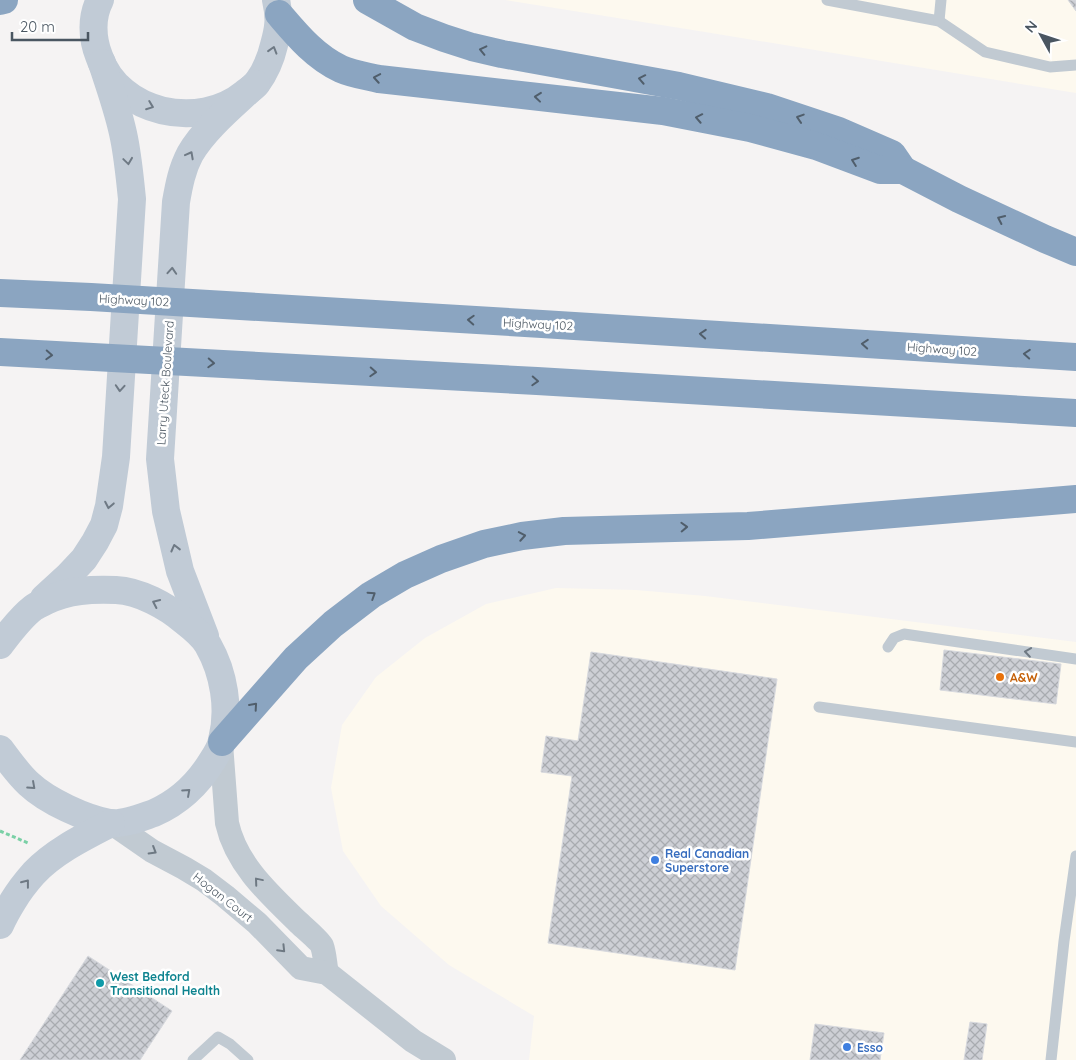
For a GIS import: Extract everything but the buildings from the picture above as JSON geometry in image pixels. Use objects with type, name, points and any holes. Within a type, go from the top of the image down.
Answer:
[{"type":"highway","points":[[0,1],[4,0]]},
{"type":"highway","points":[[367,0],[415,27],[472,47],[679,86],[767,107],[839,131],[892,154],[903,170]]},
{"type":"highway","points":[[276,5],[313,50],[334,65],[356,74],[378,79],[663,111],[750,128],[816,146],[880,170],[903,170],[959,199],[1076,252]]},
{"type":"highway","name":"Highway 102","points":[[0,293],[1076,357]]},
{"type":"highway","points":[[0,352],[1076,413]]},
{"type":"highway","points":[[222,743],[296,658],[332,624],[371,595],[405,575],[441,559],[484,544],[522,536],[564,531],[748,526],[1076,499]]},
{"type":"main road","points":[[0,645],[14,627],[68,576],[95,542],[106,519],[116,457],[132,199],[124,137],[116,106],[95,45],[93,25],[100,0]]},
{"type":"main road","points":[[102,63],[116,84],[127,94],[140,103],[156,109],[174,113],[197,113],[223,107],[240,98],[256,84],[266,68],[278,32],[276,5]]},
{"type":"main road","name":"Larry Uteck Boulevard","points":[[207,644],[180,571],[166,511],[160,459],[176,202],[183,169],[197,143],[256,84]]},
{"type":"main road","points":[[0,925],[21,889],[34,873],[62,850],[112,823],[130,821],[161,810],[186,793],[208,768],[222,743],[225,724],[226,702],[215,659],[207,644],[176,613],[142,596],[122,591],[100,590],[77,591],[54,597],[34,608]]},
{"type":"main road","points":[[0,749],[29,785],[44,796],[78,813],[112,823]]},
{"type":"street","points":[[222,743],[229,833],[250,871],[267,892],[322,945],[327,973]]},
{"type":"street","name":"Hogan Court","points":[[112,823],[152,851],[204,880],[225,896],[256,923],[301,968],[327,973],[413,1042],[444,1060]]},
{"type":"lane","points":[[827,0],[939,21],[984,52],[1050,67],[1076,65]]},
{"type":"lane","points":[[939,21],[941,0]]},
{"type":"lane","points":[[888,648],[894,638],[904,634],[1076,659]]},
{"type":"lane","points":[[819,707],[1076,742]]},
{"type":"lane","points":[[1051,1060],[1064,941],[1076,856]]},
{"type":"lane","points":[[193,1060],[218,1037],[230,1044],[248,1060]]},
{"type":"path","points":[[0,831],[33,846]]},
{"type":"shaded area","points":[[505,0],[1076,0],[1076,93],[705,32]]},
{"type":"shaded area","points":[[556,588],[636,590],[705,596],[1076,642],[1076,1060],[529,1060],[534,1016],[449,965],[381,906],[343,851],[331,788],[342,725],[376,677],[425,638],[486,604]]},
{"type":"place","name":"A&W","points":[[1000,677]]},
{"type":"place","name":"Real Canadian Superstore","points":[[655,860]]},
{"type":"place","name":"West Bedford Transitional Health","points":[[100,983]]},
{"type":"place","name":"Esso","points":[[847,1047]]}]
